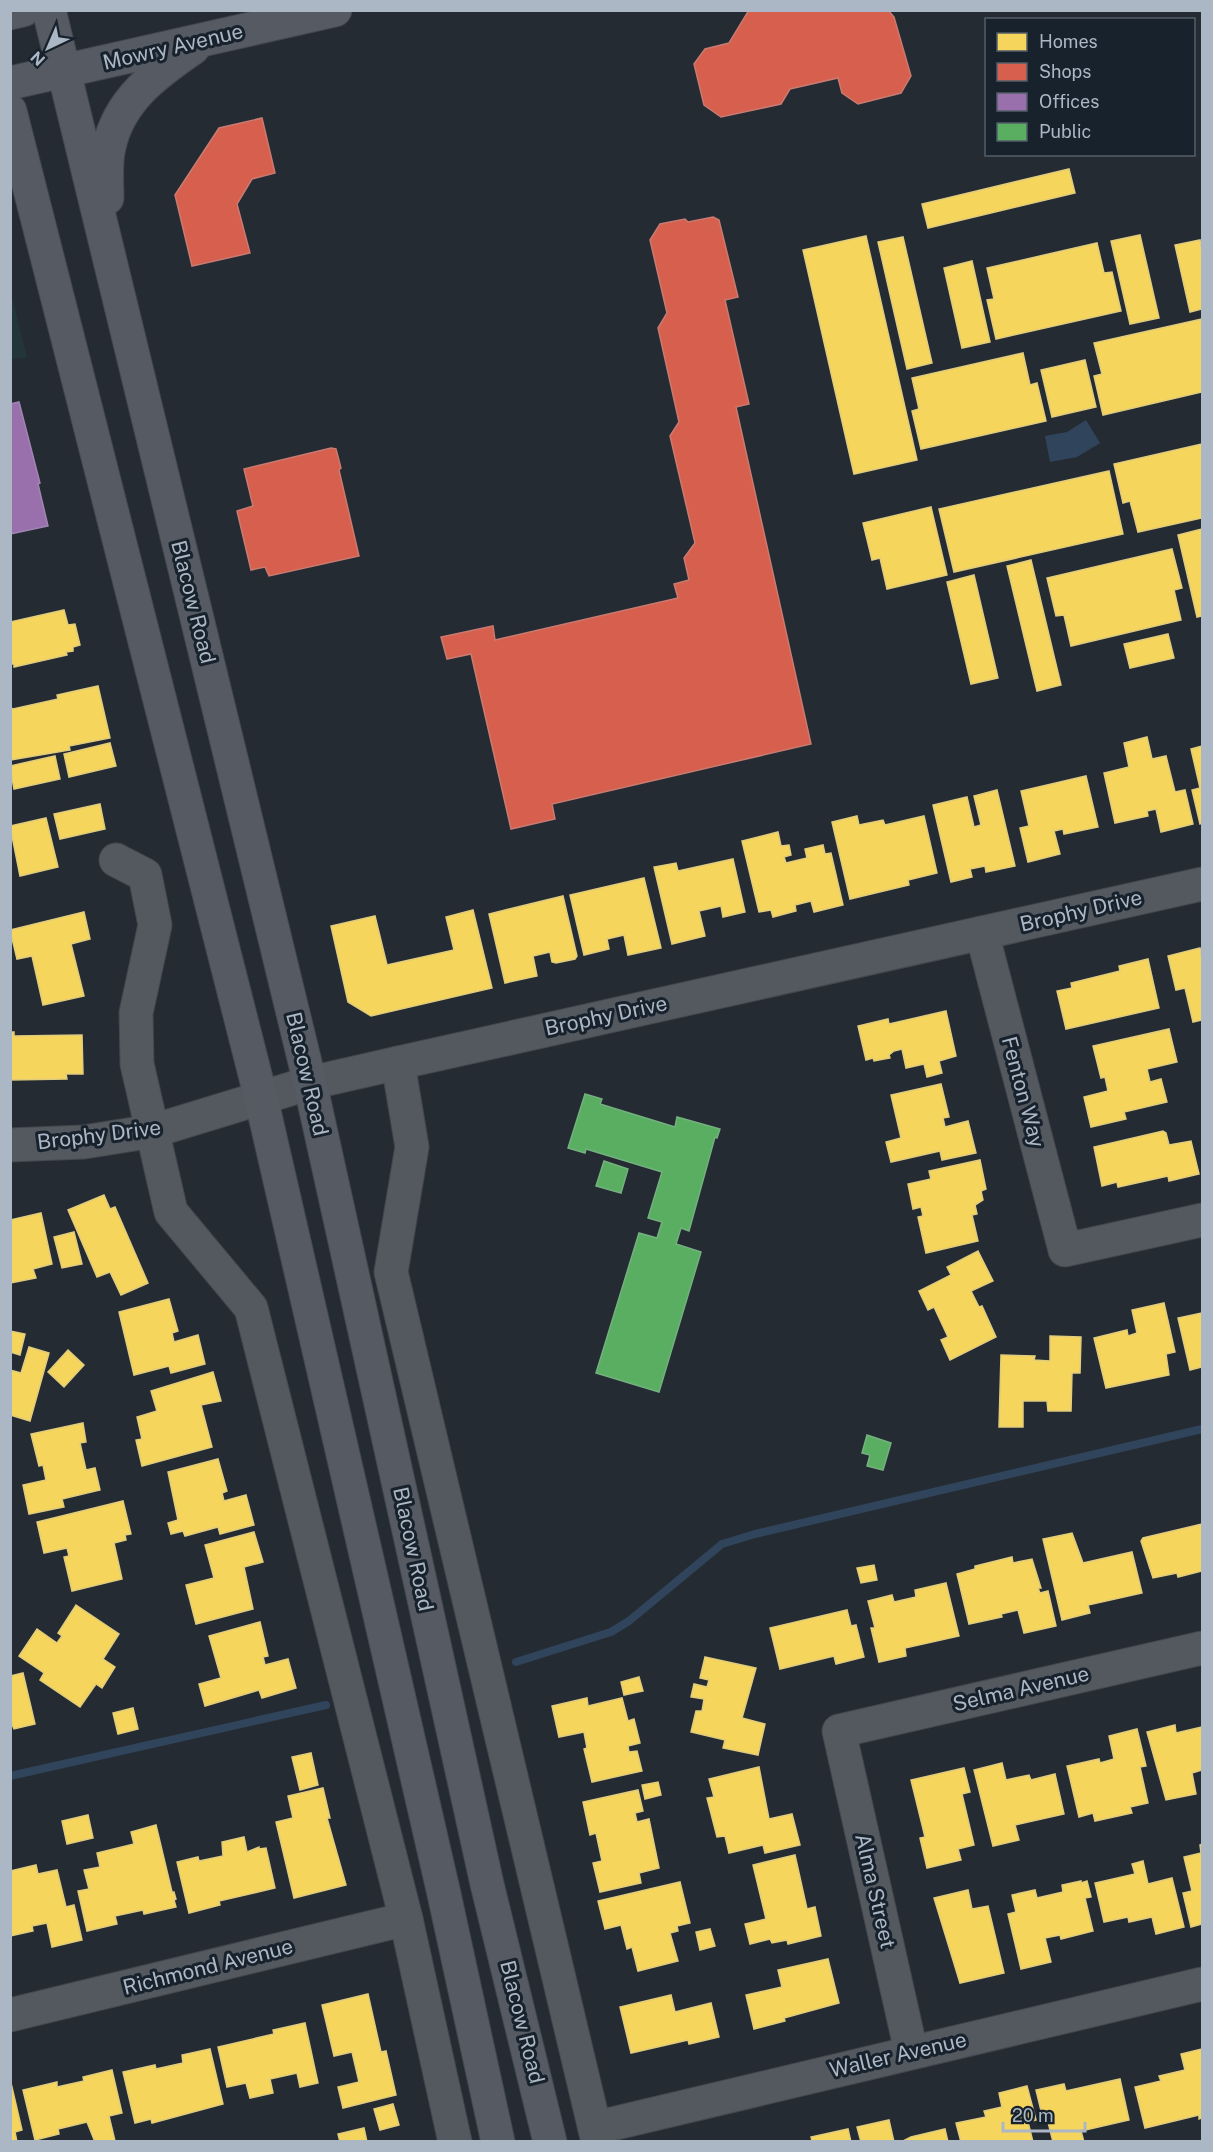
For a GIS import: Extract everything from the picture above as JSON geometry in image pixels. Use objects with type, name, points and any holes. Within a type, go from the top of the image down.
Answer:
[{"type":"main road","points":[[10,13],[23,10]]},
{"type":"main road","name":"Blacow Road","points":[[49,10],[310,1083],[488,1884],[550,2142]]},
{"type":"main road","name":"Mowry Avenue","points":[[10,83],[335,10]]},
{"type":"main road","points":[[112,266],[107,198],[108,149],[116,124],[127,104],[149,78],[204,40]]},
{"type":"main road","points":[[10,111],[261,1098],[444,1894],[498,2142]]},
{"type":"main road","points":[[10,178],[34,203]]},
{"type":"street","points":[[116,860],[145,875],[155,925],[136,1013],[137,1064],[171,1212],[251,1308],[406,1919],[455,2142]]},
{"type":"street","name":"Brophy Drive","points":[[10,1145],[84,1142],[153,1131],[310,1083],[1203,884]]},
{"type":"street","name":"Fenton Way","points":[[982,933],[1065,1250],[1203,1220]]},
{"type":"street","name":"Blacow Road","points":[[398,1063],[412,1147],[391,1272],[596,2135]]},
{"type":"street","name":"Selma Avenue","points":[[839,1731],[1203,1648]]},
{"type":"street","name":"Alma Street","points":[[839,1731],[911,2051]]},
{"type":"street","name":"Richmond Avenue","points":[[10,2015],[406,1919]]},
{"type":"street","name":"Waller Avenue","points":[[596,2135],[911,2051],[1203,1984]]},
{"type":"green space","points":[[11,293],[27,358],[11,359]]},
{"type":"water","points":[[1086,420],[1100,443],[1077,457],[1050,462],[1045,436],[1067,432]]},
{"type":"building: Homes","points":[[1069,169],[1075,193],[928,228],[922,204]]},
{"type":"building: Homes","points":[[1140,235],[1159,318],[1130,324],[1111,241]]},
{"type":"building: Homes","points":[[866,236],[917,460],[854,474],[803,250]]},
{"type":"building: Homes","points":[[903,237],[932,363],[907,369],[878,242]]},
{"type":"building: Homes","points":[[1200,240],[1202,309],[1190,312],[1175,245]]},
{"type":"building: Homes","points":[[1097,243],[1104,273],[1112,272],[1121,311],[996,339],[987,300],[994,299],[987,268]]},
{"type":"building: Homes","points":[[972,261],[990,342],[962,348],[944,268]]},
{"type":"building: Homes","points":[[1202,319],[1202,392],[1103,415],[1094,376],[1102,374],[1094,343]]},
{"type":"building: Homes","points":[[1023,353],[1030,385],[1037,383],[1046,421],[921,449],[912,411],[919,409],[912,378]]},
{"type":"building: Homes","points":[[1085,360],[1096,407],[1052,417],[1041,370]]},
{"type":"building: Homes","points":[[1202,444],[1202,518],[1138,532],[1130,501],[1123,503],[1114,464]]},
{"type":"building: Homes","points":[[1109,471],[1123,534],[954,572],[939,509]]},
{"type":"building: Homes","points":[[931,507],[947,575],[887,589],[880,558],[872,560],[863,523]]},
{"type":"building: Homes","points":[[1202,529],[1202,616],[1197,617],[1178,535]]},
{"type":"building: Homes","points":[[1172,549],[1182,588],[1174,590],[1181,620],[1071,646],[1064,615],[1056,616],[1047,578]]},
{"type":"building: Homes","points":[[1031,560],[1061,685],[1037,691],[1007,566]]},
{"type":"building: Homes","points":[[974,575],[998,678],[971,684],[947,582]]},
{"type":"building: Homes","points":[[64,610],[68,625],[75,624],[80,645],[73,647],[73,651],[66,652],[67,655],[14,667],[14,664],[10,664],[10,622]]},
{"type":"building: Homes","points":[[1168,634],[1174,658],[1130,668],[1124,644]]},
{"type":"building: Homes","points":[[98,686],[110,738],[69,746],[70,750],[10,760],[10,707],[13,709],[58,699],[57,695]]},
{"type":"building: Homes","points":[[1147,737],[1152,759],[1166,756],[1175,792],[1185,790],[1193,824],[1161,832],[1156,809],[1147,811],[1148,816],[1115,823],[1104,773],[1129,767],[1124,743]]},
{"type":"building: Homes","points":[[110,743],[116,766],[69,777],[64,754]]},
{"type":"building: Homes","points":[[1202,746],[1202,823],[1200,824],[1192,790],[1200,788],[1191,749]]},
{"type":"building: Homes","points":[[55,756],[60,779],[14,789],[10,766]]},
{"type":"building: Homes","points":[[1086,776],[1098,827],[1064,834],[1063,829],[1054,831],[1060,854],[1028,862],[1020,828],[1029,826],[1021,791]]},
{"type":"building: Homes","points":[[997,790],[1015,866],[986,872],[985,866],[970,869],[972,877],[951,882],[933,805],[967,797],[974,827],[981,825],[974,796]]},
{"type":"building: Homes","points":[[100,804],[105,829],[60,839],[54,814]]},
{"type":"building: Homes","points":[[857,816],[859,825],[883,820],[885,825],[924,816],[937,873],[908,880],[909,885],[850,899],[832,822]]},
{"type":"building: Homes","points":[[46,818],[58,867],[20,876],[10,826]]},
{"type":"building: Homes","points":[[778,832],[781,846],[789,845],[791,855],[784,857],[786,863],[807,858],[805,849],[823,845],[825,854],[831,853],[843,905],[814,912],[811,901],[795,905],[796,911],[773,917],[771,910],[759,912],[742,841]]},
{"type":"building: Homes","points":[[733,859],[745,912],[723,917],[721,906],[699,911],[705,936],[672,944],[654,867],[676,863],[678,871]]},
{"type":"building: Homes","points":[[644,878],[661,948],[628,955],[624,935],[607,939],[609,949],[584,955],[570,895]]},
{"type":"building: Homes","points":[[563,896],[577,956],[575,959],[556,963],[552,962],[550,952],[533,956],[537,976],[505,983],[489,914]]},
{"type":"building: Homes","points":[[473,910],[492,988],[371,1016],[348,1002],[331,926],[375,916],[387,965],[454,950],[446,917]]},
{"type":"building: Homes","points":[[84,912],[90,939],[71,944],[84,996],[43,1005],[32,956],[17,959],[10,930]]},
{"type":"building: Homes","points":[[1200,948],[1202,1020],[1193,1022],[1185,988],[1176,990],[1168,956]]},
{"type":"building: Homes","points":[[1148,959],[1159,1008],[1066,1029],[1057,991],[1072,988],[1071,983],[1120,971],[1119,966]]},
{"type":"building: Homes","points":[[946,1011],[956,1056],[939,1061],[942,1073],[927,1077],[924,1064],[906,1068],[902,1049],[894,1051],[889,1055],[890,1058],[866,1060],[858,1026],[888,1019],[889,1024]]},
{"type":"building: Homes","points":[[1169,1029],[1177,1062],[1147,1069],[1150,1082],[1161,1079],[1167,1102],[1124,1112],[1126,1119],[1091,1127],[1084,1097],[1108,1091],[1105,1077],[1101,1078],[1093,1046]]},
{"type":"building: Homes","points":[[10,1032],[14,1032],[14,1036],[82,1035],[83,1074],[66,1074],[67,1079],[10,1080]]},
{"type":"building: Homes","points":[[941,1084],[949,1117],[943,1118],[945,1127],[968,1121],[976,1153],[942,1160],[940,1151],[891,1162],[886,1142],[901,1138],[891,1095]]},
{"type":"building: Homes","points":[[1163,1131],[1166,1133],[1169,1145],[1191,1141],[1199,1174],[1169,1181],[1168,1176],[1118,1187],[1117,1182],[1102,1186],[1094,1147]]},
{"type":"building: Homes","points":[[980,1160],[986,1189],[981,1191],[983,1200],[975,1205],[977,1214],[972,1215],[978,1241],[926,1253],[918,1217],[923,1216],[921,1207],[913,1209],[908,1184],[931,1179],[929,1171]]},
{"type":"building: Homes","points":[[104,1195],[110,1209],[115,1207],[148,1283],[121,1295],[110,1272],[97,1277],[68,1210]]},
{"type":"building: Homes","points":[[41,1213],[52,1264],[33,1269],[36,1278],[10,1283],[10,1220]]},
{"type":"building: Homes","points":[[74,1232],[82,1264],[62,1268],[54,1237]]},
{"type":"building: Homes","points":[[978,1251],[993,1281],[971,1291],[979,1307],[982,1306],[996,1337],[950,1360],[941,1340],[948,1337],[934,1307],[928,1310],[919,1291],[951,1275],[947,1267]]},
{"type":"building: Homes","points":[[169,1299],[178,1331],[172,1333],[174,1342],[198,1335],[205,1364],[171,1373],[169,1366],[134,1375],[119,1312]]},
{"type":"building: Homes","points":[[1164,1303],[1175,1352],[1166,1354],[1169,1375],[1106,1388],[1094,1338],[1127,1330],[1128,1336],[1137,1333],[1132,1310]]},
{"type":"building: Homes","points":[[1202,1313],[1202,1367],[1190,1370],[1178,1318]]},
{"type":"building: Homes","points":[[10,1331],[25,1334],[20,1355],[10,1352]]},
{"type":"building: Homes","points":[[1050,1336],[1081,1337],[1080,1373],[1072,1373],[1071,1411],[1048,1411],[1047,1401],[1023,1401],[1023,1427],[999,1427],[1001,1355],[1035,1356],[1034,1360],[1050,1361]]},
{"type":"building: Homes","points":[[29,1347],[49,1353],[30,1421],[10,1415],[10,1370],[21,1373]]},
{"type":"building: Homes","points":[[68,1350],[84,1365],[64,1387],[48,1372]]},
{"type":"building: Homes","points":[[213,1372],[221,1401],[201,1405],[212,1447],[142,1466],[136,1440],[142,1439],[137,1417],[157,1411],[151,1391]]},
{"type":"building: Homes","points":[[83,1423],[86,1442],[80,1443],[86,1470],[95,1468],[100,1490],[62,1499],[64,1507],[29,1514],[23,1485],[46,1480],[43,1465],[39,1466],[31,1434]]},
{"type":"building: Homes","points":[[218,1459],[227,1491],[222,1493],[224,1501],[246,1495],[254,1525],[220,1534],[218,1527],[185,1536],[183,1531],[171,1534],[168,1523],[178,1520],[168,1472]]},
{"type":"building: Homes","points":[[123,1501],[131,1534],[125,1535],[126,1540],[114,1543],[122,1579],[72,1591],[64,1557],[69,1556],[67,1548],[44,1553],[37,1522]]},
{"type":"building: Homes","points":[[1202,1524],[1202,1571],[1178,1577],[1177,1573],[1153,1578],[1141,1541],[1143,1538]]},
{"type":"building: Homes","points":[[254,1532],[263,1562],[244,1567],[253,1609],[196,1624],[186,1585],[214,1578],[205,1545]]},
{"type":"building: Homes","points":[[1072,1533],[1083,1563],[1132,1552],[1142,1593],[1088,1605],[1090,1613],[1062,1620],[1043,1539]]},
{"type":"building: Homes","points":[[1012,1557],[1013,1563],[1032,1559],[1041,1588],[1038,1588],[1040,1593],[1048,1591],[1056,1626],[1024,1633],[1018,1610],[1001,1614],[1002,1617],[969,1624],[957,1574],[975,1569],[975,1566]]},
{"type":"building: Homes","points":[[874,1565],[877,1580],[861,1583],[857,1568]]},
{"type":"building: Homes","points":[[946,1583],[959,1636],[905,1648],[906,1656],[879,1662],[871,1628],[875,1628],[868,1601],[892,1595],[894,1602],[916,1597],[915,1590]]},
{"type":"building: Homes","points":[[76,1605],[119,1634],[103,1659],[115,1667],[102,1688],[96,1684],[80,1707],[40,1680],[44,1673],[19,1656],[37,1629],[57,1643],[62,1636],[58,1633]]},
{"type":"building: Homes","points":[[847,1610],[851,1626],[856,1625],[864,1657],[836,1664],[834,1656],[780,1669],[770,1628]]},
{"type":"building: Homes","points":[[260,1622],[268,1656],[263,1657],[265,1665],[288,1659],[296,1688],[262,1698],[259,1690],[205,1706],[199,1684],[221,1678],[209,1636]]},
{"type":"building: Homes","points":[[705,1657],[756,1668],[742,1718],[765,1724],[758,1755],[723,1748],[725,1740],[691,1732],[696,1711],[702,1711],[704,1699],[691,1697],[694,1684],[707,1687],[709,1680],[700,1678]]},
{"type":"building: Homes","points":[[23,1673],[35,1724],[14,1729],[10,1720],[10,1676]]},
{"type":"building: Homes","points":[[639,1677],[643,1691],[624,1695],[621,1682]]},
{"type":"building: Homes","points":[[587,1698],[588,1706],[622,1698],[628,1721],[634,1719],[640,1743],[628,1746],[629,1752],[637,1751],[642,1771],[592,1782],[584,1749],[587,1748],[584,1732],[559,1737],[552,1706]]},
{"type":"building: Homes","points":[[133,1708],[138,1729],[118,1734],[113,1713]]},
{"type":"building: Homes","points":[[1175,1725],[1176,1733],[1202,1727],[1202,1770],[1192,1773],[1196,1794],[1166,1800],[1147,1732]]},
{"type":"building: Homes","points":[[1137,1729],[1146,1766],[1140,1767],[1148,1803],[1130,1807],[1132,1813],[1095,1821],[1093,1813],[1079,1817],[1067,1766],[1099,1759],[1100,1763],[1114,1759],[1109,1736]]},
{"type":"building: Homes","points":[[311,1753],[318,1785],[300,1790],[292,1757]]},
{"type":"building: Homes","points":[[1002,1763],[1006,1780],[1029,1775],[1031,1780],[1055,1774],[1064,1814],[1015,1825],[1019,1840],[993,1846],[974,1770]]},
{"type":"building: Homes","points":[[759,1767],[769,1819],[792,1814],[800,1845],[765,1853],[763,1845],[729,1853],[725,1836],[717,1837],[707,1798],[714,1797],[709,1779]]},
{"type":"building: Homes","points":[[964,1768],[970,1792],[962,1794],[974,1845],[958,1849],[961,1860],[927,1868],[920,1838],[925,1837],[911,1780]]},
{"type":"building: Homes","points":[[658,1782],[661,1795],[645,1799],[642,1785]]},
{"type":"building: Homes","points":[[323,1788],[330,1818],[327,1818],[346,1885],[294,1898],[276,1822],[293,1818],[288,1796]]},
{"type":"building: Homes","points":[[638,1790],[643,1811],[635,1813],[637,1822],[649,1819],[659,1868],[639,1873],[641,1883],[600,1892],[593,1863],[602,1861],[596,1833],[590,1835],[583,1802]]},
{"type":"building: Homes","points":[[88,1815],[93,1838],[67,1844],[62,1821]]},
{"type":"building: Homes","points":[[156,1825],[172,1892],[176,1899],[174,1900],[176,1907],[144,1914],[143,1910],[115,1916],[117,1924],[87,1931],[78,1891],[89,1889],[84,1870],[100,1867],[97,1853],[134,1844],[131,1832]]},
{"type":"building: Homes","points":[[244,1837],[247,1852],[259,1847],[259,1849],[266,1848],[275,1888],[219,1901],[220,1905],[189,1913],[177,1862],[198,1857],[199,1861],[223,1856],[222,1842]]},
{"type":"building: Homes","points":[[1202,1844],[1202,1924],[1191,1927],[1183,1893],[1192,1891],[1184,1857],[1201,1853],[1200,1845]]},
{"type":"building: Homes","points":[[795,1855],[807,1909],[815,1907],[821,1936],[788,1944],[787,1940],[772,1943],[770,1939],[750,1944],[745,1924],[766,1919],[753,1865]]},
{"type":"building: Homes","points":[[1143,1861],[1148,1884],[1172,1878],[1184,1927],[1156,1934],[1152,1917],[1129,1922],[1128,1917],[1104,1922],[1095,1883],[1135,1874],[1132,1864]]},
{"type":"building: Homes","points":[[36,1865],[38,1874],[57,1870],[66,1907],[74,1905],[82,1940],[52,1947],[47,1923],[32,1926],[33,1931],[10,1936],[10,1871]]},
{"type":"building: Homes","points":[[1081,1881],[1081,1883],[1087,1881],[1091,1897],[1085,1898],[1093,1931],[1061,1939],[1060,1935],[1045,1938],[1051,1962],[1021,1969],[1008,1914],[1016,1912],[1012,1895],[1035,1890],[1037,1898],[1063,1892],[1062,1885]]},
{"type":"building: Homes","points":[[680,1882],[690,1923],[677,1926],[678,1931],[670,1933],[678,1961],[638,1971],[632,1947],[627,1949],[621,1925],[605,1929],[598,1901]]},
{"type":"building: Homes","points":[[968,1890],[972,1909],[988,1906],[1004,1973],[960,1983],[934,1898]]},
{"type":"building: Homes","points":[[710,1929],[715,1946],[700,1950],[696,1932]]},
{"type":"building: Homes","points":[[828,1959],[839,2003],[754,2029],[746,1995],[782,1987],[778,1970]]},
{"type":"building: Homes","points":[[368,1994],[381,2052],[386,2051],[396,2095],[343,2108],[338,2087],[359,2082],[352,2052],[334,2056],[322,2005]]},
{"type":"building: Homes","points":[[671,1995],[675,2012],[711,2003],[719,2037],[689,2044],[688,2040],[631,2053],[620,2007]]},
{"type":"building: Homes","points":[[305,2023],[318,2083],[300,2087],[297,2073],[270,2079],[273,2093],[250,2098],[246,2083],[227,2087],[218,2047],[274,2034],[273,2030]]},
{"type":"building: Homes","points":[[210,2049],[223,2104],[152,2123],[151,2119],[135,2123],[123,2072],[155,2065],[156,2069],[183,2063],[182,2055]]},
{"type":"building: Homes","points":[[1202,2049],[1202,2118],[1199,2119],[1199,2115],[1145,2128],[1135,2087],[1161,2081],[1159,2076],[1185,2070],[1181,2054]]},
{"type":"building: Homes","points":[[112,2070],[122,2113],[109,2116],[115,2141],[95,2142],[87,2122],[58,2129],[59,2134],[35,2140],[23,2090],[57,2082],[57,2087],[84,2081],[83,2077]]},
{"type":"building: Homes","points":[[1120,2079],[1129,2120],[1081,2131],[1084,2142],[1053,2142],[1048,2122],[1044,2123],[1036,2090],[1064,2084],[1066,2091]]},
{"type":"building: Homes","points":[[11,2083],[22,2130],[15,2132],[17,2142],[10,2142]]},
{"type":"building: Homes","points":[[1027,2086],[1036,2120],[1028,2122],[1033,2142],[961,2142],[956,2123],[986,2117],[984,2111],[1002,2107],[999,2093]]},
{"type":"building: Homes","points":[[393,2104],[399,2125],[380,2130],[374,2109]]},
{"type":"building: Homes","points":[[889,2120],[894,2142],[861,2142],[857,2127]]},
{"type":"building: Homes","points":[[364,2128],[367,2142],[340,2142],[338,2134]]},
{"type":"building: Homes","points":[[848,2129],[851,2142],[808,2142],[812,2140],[811,2137]]},
{"type":"building: Homes","points":[[945,2129],[948,2142],[901,2142],[911,2137]]},
{"type":"building: Shops","points":[[749,10],[888,10],[894,17],[911,76],[901,93],[858,104],[842,93],[838,78],[790,89],[781,104],[721,117],[704,105],[694,64],[705,49],[729,43]]},
{"type":"building: Shops","points":[[262,118],[275,173],[252,179],[237,204],[250,253],[192,266],[175,195],[219,128]]},
{"type":"building: Shops","points":[[713,217],[719,220],[738,297],[725,300],[749,404],[736,407],[811,744],[552,804],[555,819],[511,829],[471,654],[447,659],[441,637],[493,626],[495,640],[678,598],[674,584],[689,580],[684,558],[695,543],[670,436],[679,422],[658,328],[667,313],[650,240],[660,224]]},
{"type":"building: Shops","points":[[331,448],[336,449],[341,468],[339,470],[359,556],[269,576],[265,567],[251,570],[237,511],[253,506],[244,469]]},
{"type":"building: Offices","points":[[19,402],[40,483],[38,484],[48,526],[10,534],[10,404]]},
{"type":"building: Public","points":[[585,1094],[602,1099],[600,1104],[675,1127],[677,1117],[720,1129],[717,1138],[715,1137],[689,1231],[681,1228],[676,1244],[701,1252],[659,1392],[596,1373],[639,1233],[657,1238],[662,1222],[648,1218],[662,1172],[586,1149],[585,1153],[568,1148]]},
{"type":"building: Public","points":[[604,1161],[628,1169],[621,1193],[596,1186]]},
{"type":"building: Public","points":[[867,1435],[891,1443],[883,1470],[867,1466],[870,1455],[862,1453]]},
{"type":"waterway","points":[[516,1662],[611,1632],[629,1621],[722,1544],[755,1534],[1202,1429]]},
{"type":"waterway","points":[[10,1776],[326,1705]]}]
